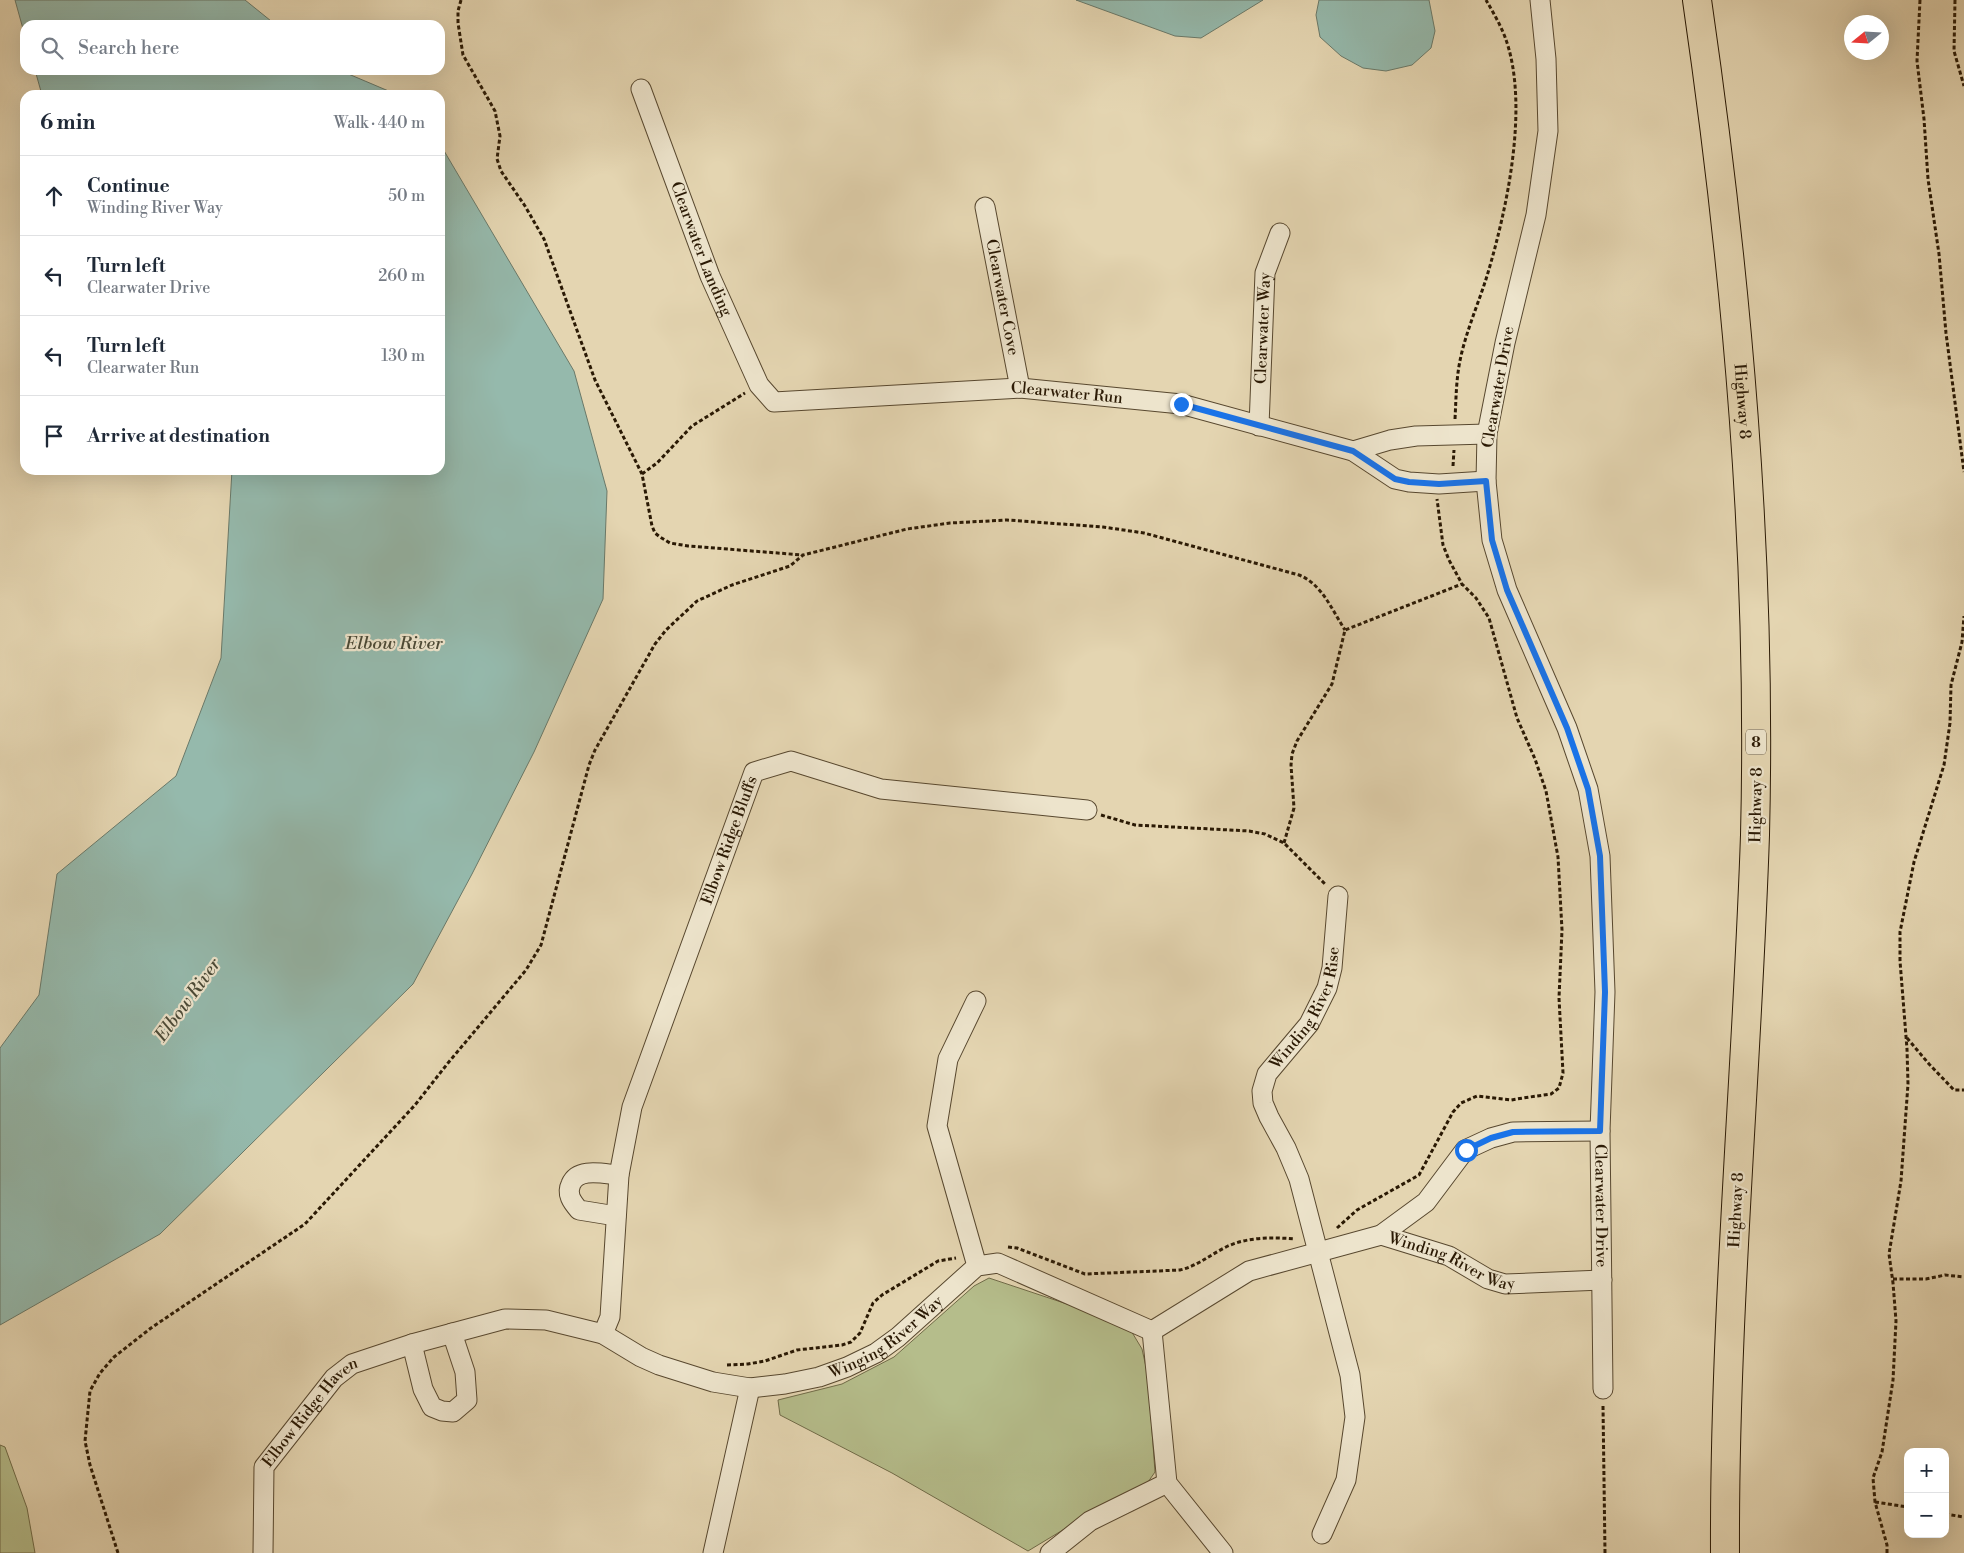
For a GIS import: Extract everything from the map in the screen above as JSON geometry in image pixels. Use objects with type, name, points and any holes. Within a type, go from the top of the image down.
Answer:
[{"type":"main road","name":"Highway 8","points":[[1697,0],[1715,126],[1735,308],[1750,515],[1755,618],[1757,777],[1731,1317],[1724,1487],[1725,1553]]},
{"type":"street","name":"Clearwater Drive","points":[[1540,0],[1546,59],[1548,131],[1536,215],[1505,343],[1487,434],[1486,481],[1492,540],[1507,590],[1567,728],[1588,789],[1600,856],[1605,992],[1600,1131],[1603,1389]]},
{"type":"street","name":"Clearwater Landing","points":[[641,89],[710,276],[759,385],[774,402]]},
{"type":"street","name":"Clearwater Cove","points":[[985,207],[1020,388]]},
{"type":"street","name":"Clearwater Way","points":[[1259,426],[1265,273],[1280,233]]},
{"type":"street","name":"Clearwater Run","points":[[774,402],[1020,388],[1181,404],[1353,451],[1395,479],[1439,484],[1486,481]]},
{"type":"street","points":[[1353,451],[1390,440],[1416,436],[1487,434]]},
{"type":"street","name":"Elbow Ridge Bluffs","points":[[603,1334],[610,1317],[619,1175],[632,1107],[754,772],[791,762],[881,789],[1086,810]]},
{"type":"street","name":"Winding River Rise","points":[[1322,1534],[1346,1480],[1355,1416],[1350,1375],[1299,1179],[1290,1155],[1263,1103],[1262,1090],[1268,1074],[1309,1024],[1327,988],[1332,968],[1338,896]]},
{"type":"street","points":[[976,1001],[948,1060],[937,1126],[977,1266],[998,1263],[1152,1331]]},
{"type":"street","name":"Winding River Way","points":[[1382,1235],[1426,1202],[1466,1150],[1491,1138],[1513,1132],[1600,1131]]},
{"type":"street","points":[[616,1216],[578,1210],[569,1194],[570,1186],[575,1177],[581,1174],[619,1175]]},
{"type":"street","points":[[1152,1331],[1250,1271],[1382,1235]]},
{"type":"street","name":"Winding River Way","points":[[1382,1235],[1449,1256],[1488,1279],[1505,1284],[1602,1280]]},
{"type":"street","name":"Winging River Way","points":[[603,1334],[641,1357],[659,1365],[713,1382],[750,1388],[819,1377],[847,1367],[876,1353],[898,1337],[977,1266]]},
{"type":"street","name":"Elbow Ridge Haven","points":[[263,1553],[264,1466],[334,1378],[352,1364],[452,1332],[505,1319],[546,1320],[603,1334]]},
{"type":"street","points":[[1152,1331],[1167,1483],[1223,1553]]},
{"type":"street","points":[[412,1344],[423,1390],[432,1407],[442,1411],[453,1412],[467,1400],[465,1372],[452,1332]]},
{"type":"street","points":[[713,1553],[750,1388]]},
{"type":"street","points":[[1050,1553],[1090,1521],[1167,1483]]},
{"type":"path","points":[[460,0],[458,24],[463,55],[495,111],[500,136],[497,159],[501,171],[526,206],[544,240],[595,380],[642,474],[655,533],[670,543],[688,546],[803,555],[907,529],[950,523],[1007,520],[1103,527],[1144,534],[1310,579],[1318,588],[1345,630],[1332,684],[1297,741],[1292,754],[1294,808],[1284,843]]},
{"type":"path","points":[[1439,484],[1450,473],[1454,465],[1459,364],[1488,274],[1506,200],[1514,131],[1512,64],[1505,38],[1486,0]]},
{"type":"path","points":[[1920,0],[1917,61],[1924,119],[1928,179],[1939,254],[1946,333],[1964,472]]},
{"type":"path","points":[[1955,0],[1954,51],[1964,86]]},
{"type":"path","points":[[642,474],[657,463],[692,426],[759,385]]},
{"type":"path","points":[[118,1553],[84,1441],[90,1391],[100,1373],[114,1357],[144,1333],[305,1224],[416,1105],[448,1063],[526,970],[541,945],[589,765],[595,750],[655,644],[666,630],[698,601],[732,585],[790,566],[803,555]]},
{"type":"path","points":[[1345,630],[1462,584]]},
{"type":"path","points":[[1887,1553],[1887,1545],[1875,1502],[1874,1478],[1882,1452],[1893,1380],[1896,1321],[1889,1254],[1901,1182],[1908,1084],[1900,961],[1900,932],[1914,862],[1944,764],[1950,723],[1951,684],[1962,649],[1964,616]]},
{"type":"path","points":[[1086,810],[1135,825],[1249,831],[1265,834],[1284,843],[1338,896]]},
{"type":"path","points":[[1906,1038],[1954,1090],[1964,1090]]},
{"type":"path","points":[[1893,1279],[1926,1279],[1945,1275],[1964,1277]]},
{"type":"path","points":[[1603,1389],[1604,1553]]},
{"type":"path","points":[[1875,1502],[1904,1506]]},
{"type":"path","points":[[1949,1515],[1964,1517]]},
{"type":"green space","points":[[989,1278],[1088,1311],[1130,1329],[1142,1349],[1148,1376],[1155,1472],[1148,1482],[1101,1507],[1028,1551],[892,1473],[780,1415],[778,1400],[842,1384],[894,1357],[974,1286]]},
{"type":"green space","points":[[0,1445],[5,1447],[27,1508],[35,1553],[0,1553]]},
{"type":"water","points":[[15,0],[245,0],[270,20],[21,20]]},
{"type":"water","points":[[1076,0],[1263,0],[1201,38],[1175,36]]},
{"type":"water","points":[[1319,0],[1429,0],[1435,31],[1431,48],[1412,65],[1386,71],[1363,68],[1341,56],[1320,37],[1316,15]]},
{"type":"water","points":[[36,75],[351,75],[386,90],[41,90]]},
{"type":"water","name":"Elbow River","points":[[445,152],[574,371],[607,491],[603,599],[534,752],[413,984],[160,1234],[0,1325],[0,1048],[39,995],[57,874],[176,776],[221,658],[232,475],[445,475]]},
{"type":"route","points":[[1181,404],[1353,451],[1395,479],[1439,484],[1486,481],[1492,540],[1507,590],[1567,728],[1588,789],[1600,856],[1605,992],[1600,1131],[1513,1132],[1491,1138],[1466,1150]]}]
